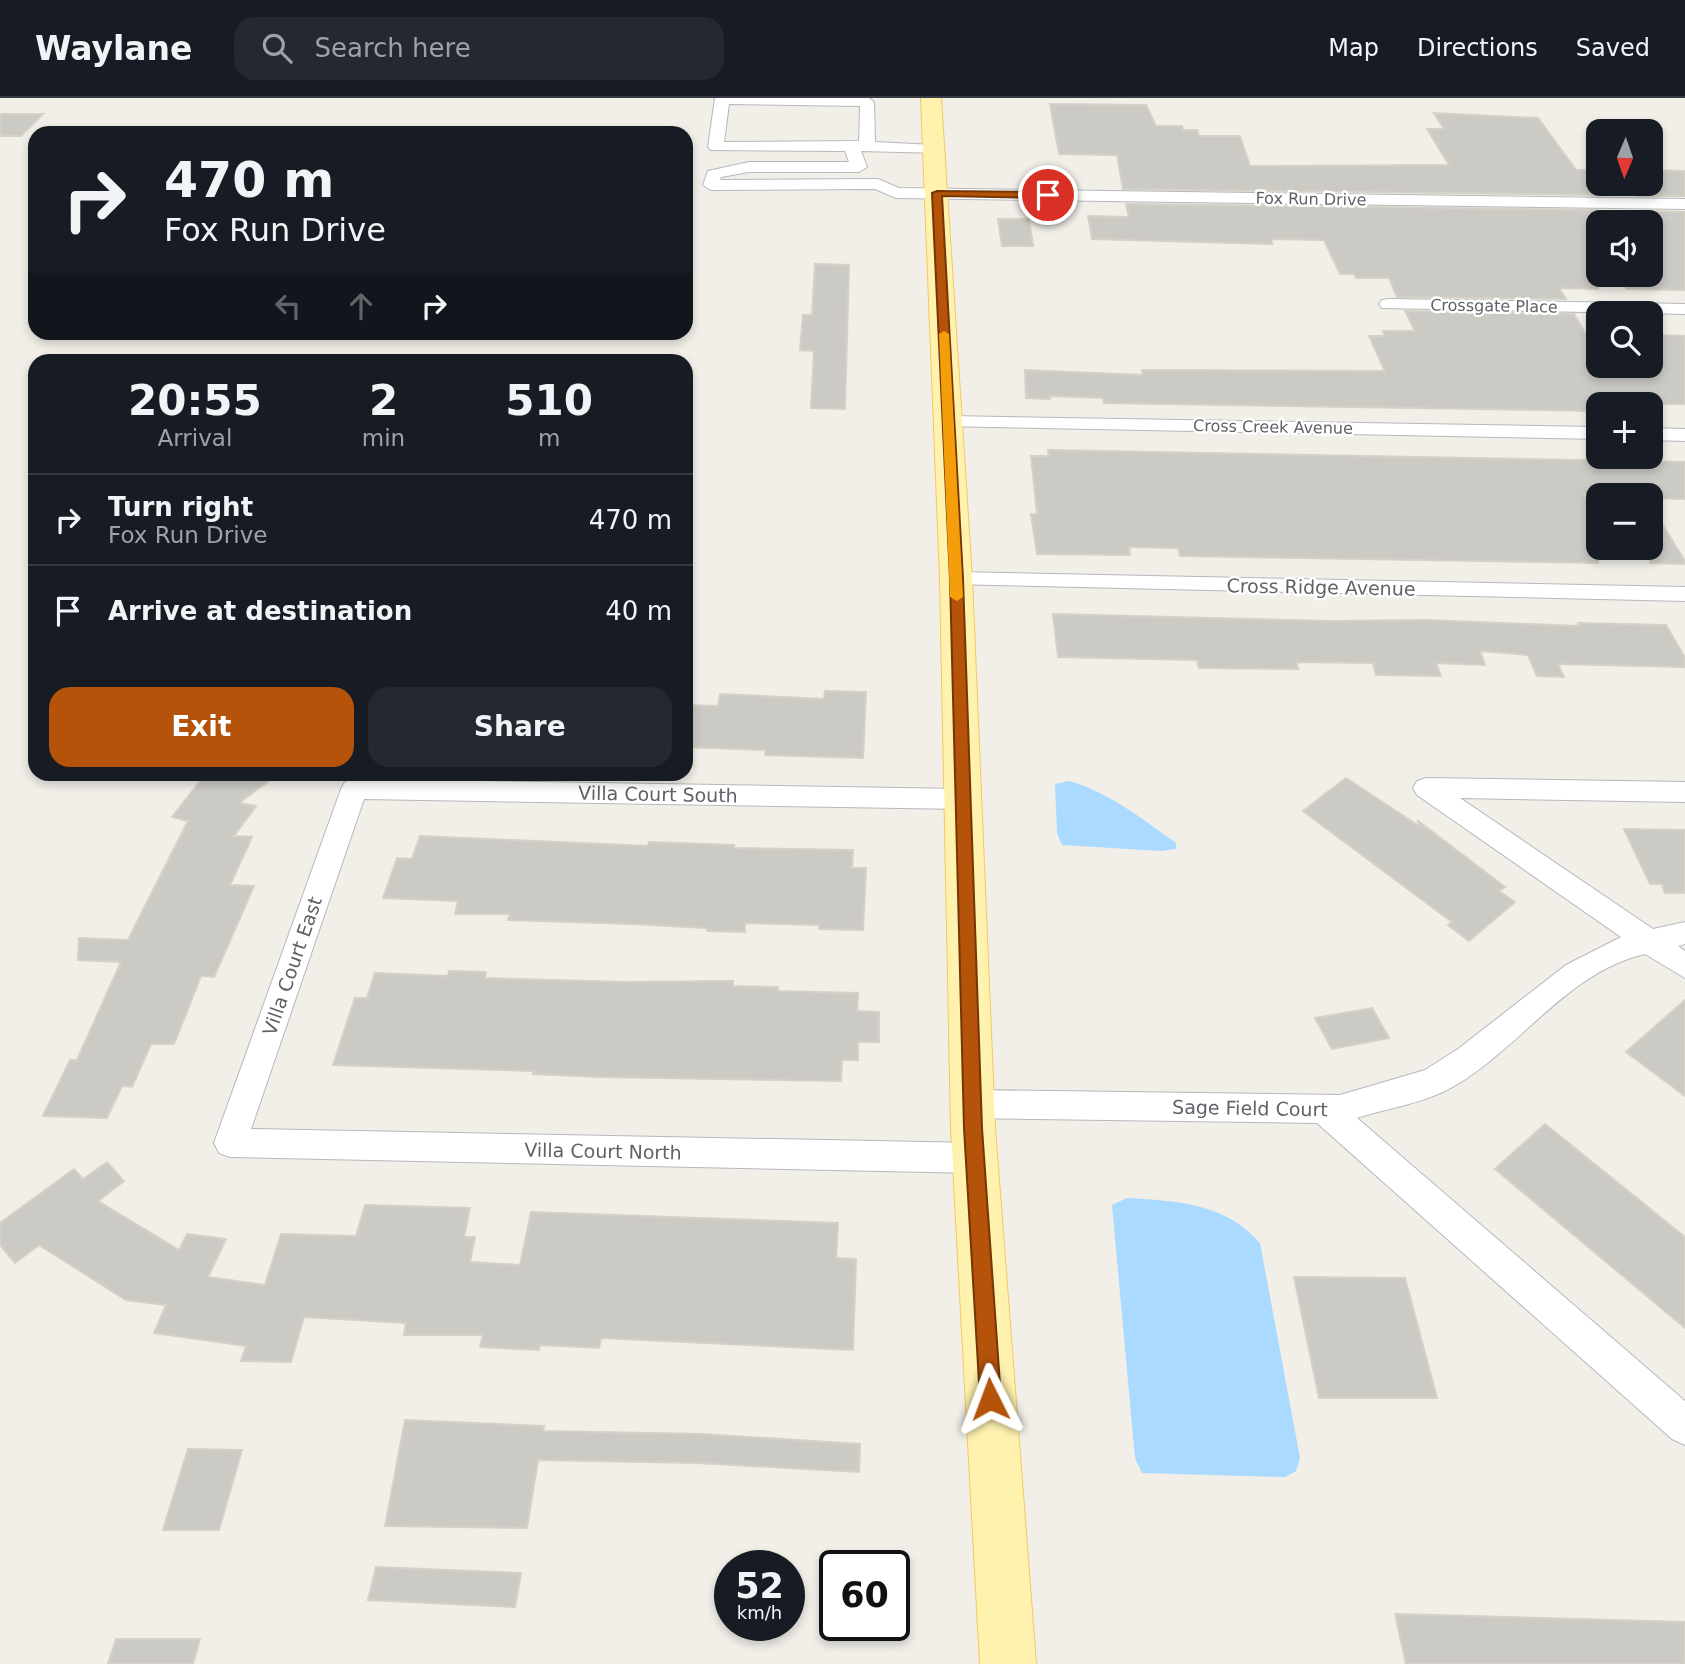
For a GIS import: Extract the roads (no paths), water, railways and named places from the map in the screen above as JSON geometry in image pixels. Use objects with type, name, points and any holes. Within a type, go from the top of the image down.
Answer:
[{"type":"main road","points":[[931,98],[957,579],[972,1104],[1008,1664]]},
{"type":"street","points":[[859,167],[859,146],[867,102],[722,99],[716,147],[859,146],[934,150]]},
{"type":"street","points":[[749,167],[859,167],[875,175],[878,184],[711,185],[714,174],[749,167]]},
{"type":"street","name":"Fox Run Drive","points":[[878,184],[890,192],[1685,204]]},
{"type":"street","name":"Crossgate Place","points":[[1388,304],[1685,309]]},
{"type":"street","name":"Cross Creek Avenue","points":[[948,422],[1586,433]]},
{"type":"street","points":[[1663,434],[1685,435]]},
{"type":"street","name":"Cross Ridge Avenue","points":[[957,579],[1685,594]]},
{"type":"street","points":[[1685,792],[1426,788],[1685,966]]},
{"type":"street","name":"Villa Court South","points":[[354,789],[962,799]]},
{"type":"street","name":"Villa Court East","points":[[230,1143],[354,789]]},
{"type":"street","name":"Sage Field Court","points":[[972,1104],[1340,1109],[1434,1081],[1469,1058],[1576,973],[1628,946],[1685,933]]},
{"type":"street","points":[[1324,1109],[1685,1426]]},
{"type":"street","name":"Villa Court North","points":[[230,1143],[976,1158]]},
{"type":"water","points":[[1069,781],[1098,792],[1125,807],[1176,843],[1176,849],[1161,851],[1062,845],[1057,833],[1055,784]]},
{"type":"water","points":[[1127,1198],[1182,1203],[1216,1212],[1232,1220],[1260,1243],[1300,1458],[1296,1471],[1285,1477],[1142,1473],[1135,1458],[1112,1205]]}]
